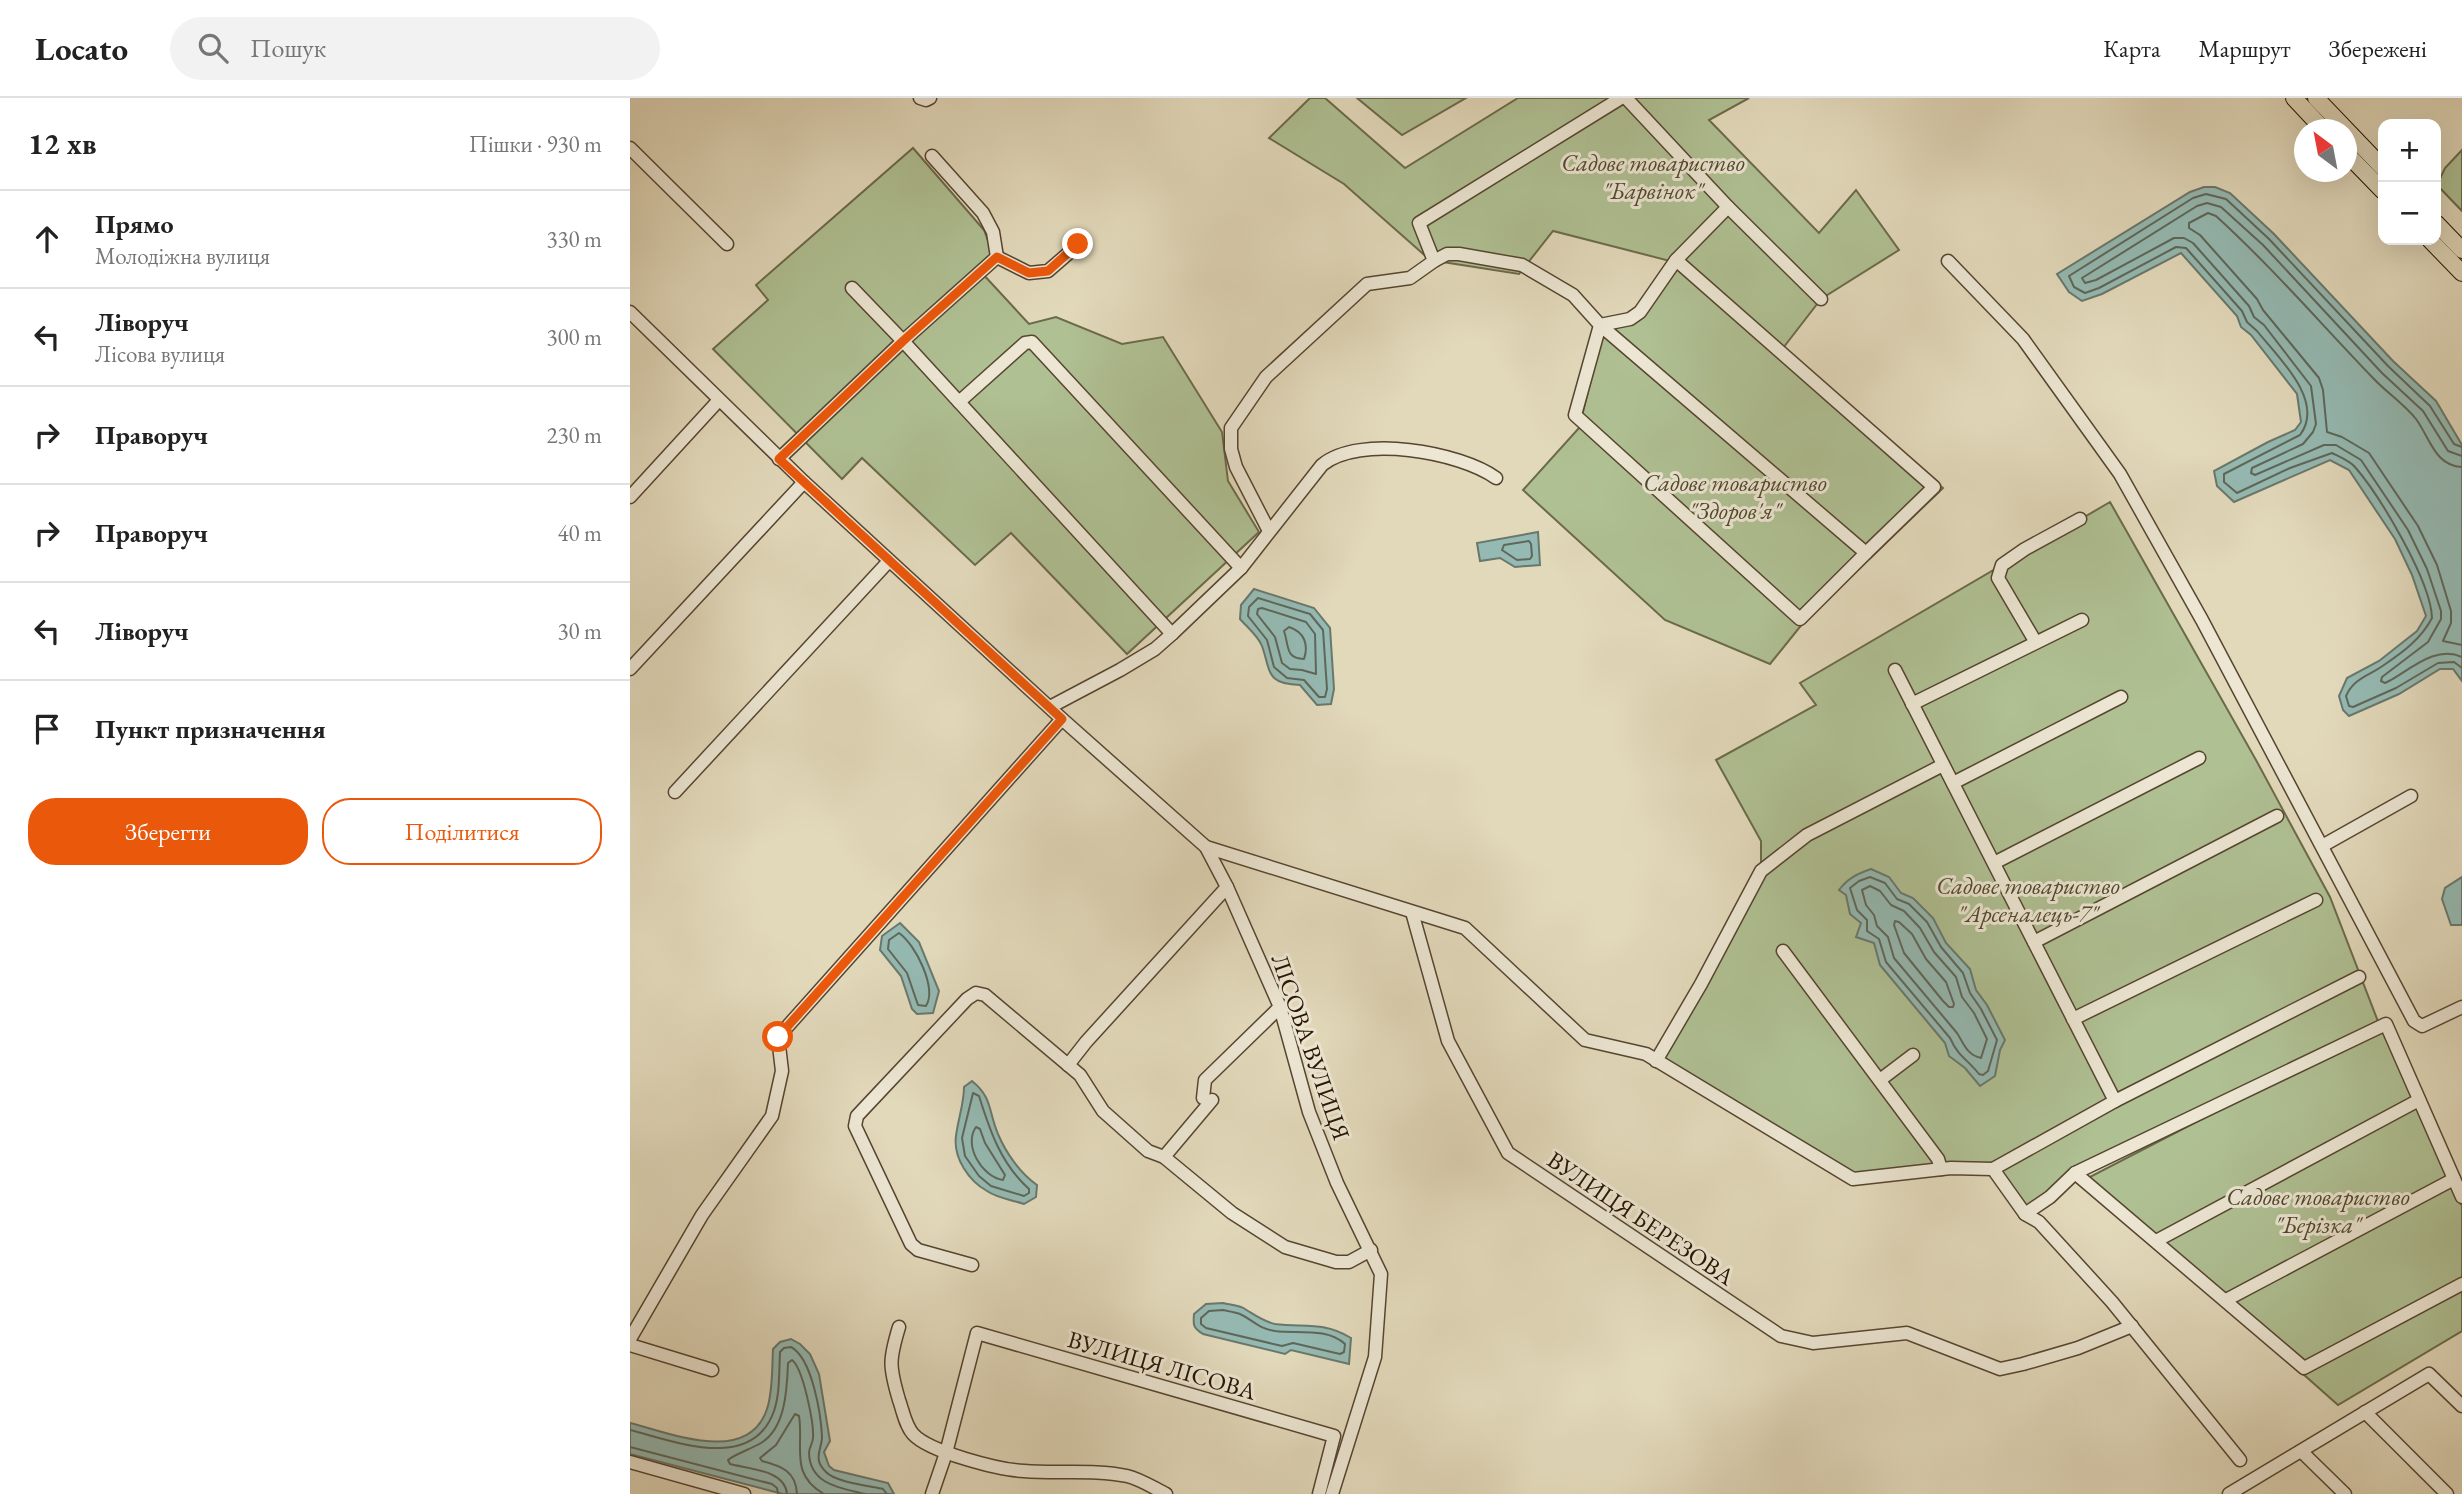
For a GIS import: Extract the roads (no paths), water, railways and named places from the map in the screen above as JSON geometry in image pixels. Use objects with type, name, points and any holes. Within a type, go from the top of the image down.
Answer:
[{"type":"main road","points":[[2294,98],[2314,119]]},
{"type":"main road","points":[[2316,98],[2378,163]]},
{"type":"main road","points":[[2357,164],[2378,186]]},
{"type":"main road","points":[[2441,228],[2462,250]]},
{"type":"main road","points":[[2435,245],[2462,273]]},
{"type":"street","points":[[920,98],[930,98]]},
{"type":"street","points":[[1434,261],[1419,223],[1624,98],[1821,299]]},
{"type":"street","points":[[630,148],[727,244]]},
{"type":"street","points":[[932,156],[983,213],[993,232],[997,257]]},
{"type":"street","points":[[1600,325],[1630,319],[1640,312],[1676,260],[1728,207]]},
{"type":"street","points":[[997,257],[1029,273],[1048,271],[1078,244]]},
{"type":"street","points":[[1269,531],[1236,467],[1231,450],[1231,428],[1266,377],[1367,284],[1410,278],[1447,254],[1459,254],[1522,265],[1573,295],[1600,325],[1866,553]]},
{"type":"street","points":[[779,459],[903,341],[997,257]]},
{"type":"street","points":[[1600,325],[1575,415],[1800,619],[1934,487],[1676,260]]},
{"type":"street","points":[[1948,261],[2023,339],[2119,474],[2202,620],[2414,1021],[2422,1026],[2462,1007]]},
{"type":"street","points":[[852,288],[1172,634]]},
{"type":"street","name":"ЛІСОВА ВУЛИЦЯ","points":[[630,312],[779,459],[1062,719],[1206,847],[1227,887],[1280,1007],[1309,1112],[1337,1183],[1381,1274],[1375,1357],[1332,1494]]},
{"type":"street","points":[[960,402],[1025,343],[1032,342],[1241,568]]},
{"type":"street","points":[[630,497],[719,400]]},
{"type":"street","points":[[1050,707],[1120,670],[1155,649],[1172,634],[1241,568],[1322,465],[1332,457],[1344,453],[1391,449],[1432,453],[1480,467],[1496,478]]},
{"type":"street","points":[[630,669],[804,482]]},
{"type":"street","points":[[2035,642],[1998,578],[2001,565],[2080,519]]},
{"type":"street","points":[[675,792],[889,561]]},
{"type":"street","points":[[1913,704],[2082,620]]},
{"type":"street","points":[[1895,670],[2115,1101]]},
{"type":"street","points":[[1953,783],[2121,697]]},
{"type":"street","points":[[630,1339],[702,1215],[772,1116],[782,1070],[778,1037],[1062,719]]},
{"type":"street","points":[[1994,863],[2199,758]]},
{"type":"street","points":[[1656,1061],[1701,984],[1761,871],[1807,835],[1943,765]]},
{"type":"street","points":[[2322,846],[2411,796]]},
{"type":"street","points":[[2034,942],[2277,816]]},
{"type":"street","points":[[1206,847],[1465,928],[1585,1040],[1646,1054],[1853,1179],[1941,1170],[1993,1169],[2115,1101],[2359,977]]},
{"type":"street","points":[[1068,1065],[1227,887]]},
{"type":"street","points":[[2073,1019],[2316,900]]},
{"type":"street","name":"ВУЛИЦЯ БЕРЕЗОВА","points":[[1412,912],[1448,1041],[1508,1153],[1780,1336],[1813,1343],[1907,1334],[2000,1369],[2078,1348],[2132,1326]]},
{"type":"street","points":[[1783,951],[1938,1159],[1941,1170]]},
{"type":"street","points":[[972,1265],[918,1250],[911,1244],[855,1126],[857,1116],[967,999],[976,993],[985,995],[1080,1075],[1103,1111],[1148,1151],[1164,1157],[1232,1213],[1285,1247],[1336,1262],[1349,1262],[1371,1250]]},
{"type":"street","points":[[1164,1157],[1208,1099],[1205,1080],[1280,1007]]},
{"type":"street","points":[[2025,1214],[2050,1198],[2076,1173],[2386,1024],[2462,1197]]},
{"type":"street","points":[[1880,1080],[1913,1055]]},
{"type":"street","points":[[2157,1241],[2419,1100]]},
{"type":"street","points":[[1993,1169],[2025,1214],[2039,1222],[2132,1326],[2240,1460]]},
{"type":"street","points":[[2076,1173],[2304,1368],[2462,1284]]},
{"type":"street","points":[[2226,1300],[2454,1179]]},
{"type":"street","points":[[900,1327],[891,1354],[890,1371],[906,1423],[912,1434],[922,1443],[946,1453],[1023,1471],[1128,1476],[1166,1494]]},
{"type":"street","name":"ВУЛИЦЯ ЛІСОВА","points":[[946,1453],[977,1334],[1334,1436],[1318,1494]]},
{"type":"street","points":[[630,1345],[712,1370]]},
{"type":"street","points":[[2237,1492],[2429,1374],[2462,1406]]},
{"type":"street","points":[[2365,1412],[2447,1494]]},
{"type":"street","points":[[2301,1451],[2345,1494]]},
{"type":"street","points":[[932,1494],[946,1453]]},
{"type":"street","points":[[630,1462],[744,1494]]},
{"type":"water","points":[[2204,187],[2215,187],[2230,193],[2274,234],[2393,361],[2436,401],[2462,445],[2462,681],[2453,669],[2440,669],[2399,694],[2349,716],[2343,710],[2339,696],[2347,678],[2379,661],[2417,631],[2426,616],[2412,575],[2395,539],[2349,470],[2330,460],[2234,502],[2217,486],[2214,471],[2295,430],[2301,422],[2297,394],[2251,335],[2241,327],[2237,316],[2181,253],[2102,294],[2082,301],[2069,292],[2057,274],[2190,192]]},
{"type":"water","points":[[1538,532],[1540,565],[1515,567],[1500,558],[1480,561],[1477,543]]},
{"type":"water","points":[[1254,589],[1314,608],[1330,628],[1334,689],[1331,704],[1317,705],[1300,685],[1281,682],[1272,675],[1260,642],[1240,619],[1241,605]]},
{"type":"water","points":[[1871,869],[1889,877],[1901,893],[1913,898],[1933,918],[1946,943],[1970,969],[1976,990],[2005,1040],[2000,1050],[1995,1076],[1980,1086],[1965,1068],[1949,1056],[1945,1043],[1880,965],[1874,943],[1856,937],[1861,923],[1850,914],[1846,895],[1839,890],[1853,877]]},
{"type":"water","points":[[2462,877],[2462,925],[2451,925],[2442,899],[2445,888]]},
{"type":"water","points":[[900,923],[919,942],[939,991],[933,1013],[917,1014],[912,1009],[901,976],[880,950],[882,936]]},
{"type":"water","points":[[972,1081],[987,1099],[998,1134],[1009,1155],[1019,1169],[1037,1185],[1036,1197],[1024,1204],[980,1187],[968,1175],[960,1160],[956,1144],[957,1130],[964,1087]]},
{"type":"water","points":[[1223,1303],[1243,1308],[1262,1320],[1275,1324],[1322,1327],[1341,1333],[1351,1338],[1349,1364],[1291,1350],[1285,1354],[1203,1334],[1195,1328],[1194,1314],[1206,1304]]},
{"type":"water","points":[[791,1339],[810,1354],[819,1374],[830,1441],[824,1452],[829,1466],[834,1470],[888,1483],[894,1494],[783,1494],[630,1454],[630,1423],[706,1441],[726,1441],[743,1437],[757,1426],[767,1409],[773,1349],[780,1342]]},
{"type":"park label","name":"Садове товариство \"Барвінок\"","points":[[1653,176]]},
{"type":"park label","name":"Садове товариство \"Здоров'я\"","points":[[1735,496]]},
{"type":"park label","name":"Садове товариство \"Арсеналець-7\"","points":[[2028,899]]},
{"type":"park label","name":"Садове товариство \"Берізка\"","points":[[2318,1210]]}]
